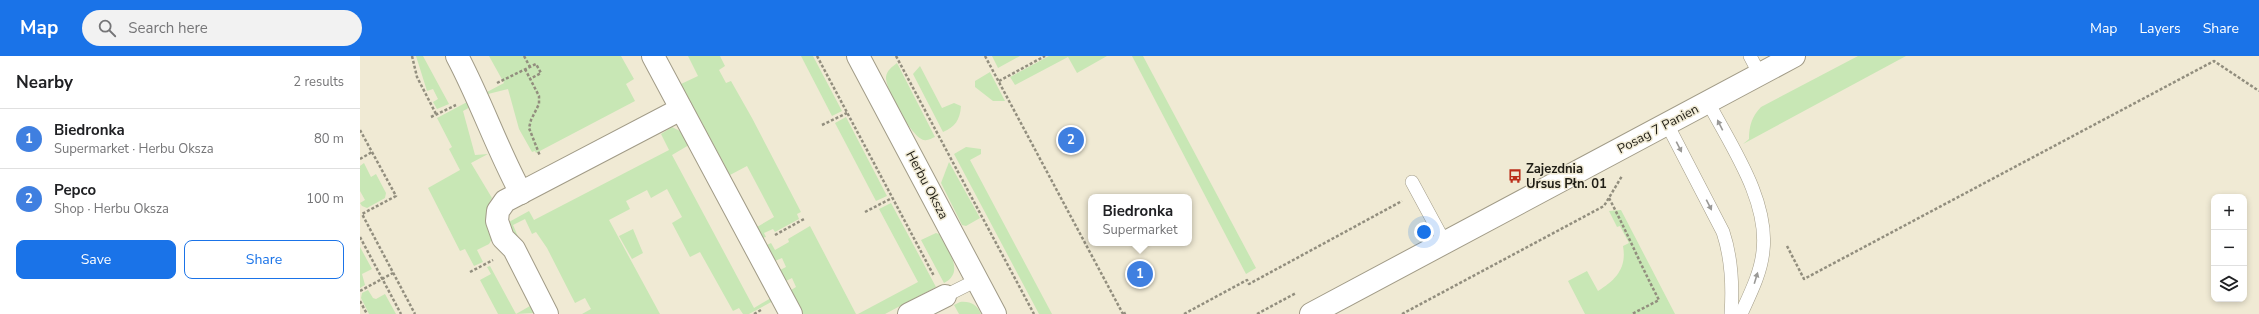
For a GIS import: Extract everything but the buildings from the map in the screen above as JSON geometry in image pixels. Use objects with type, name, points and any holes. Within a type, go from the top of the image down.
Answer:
[{"type":"street","points":[[457,56],[477,94],[501,157],[521,193]]},
{"type":"street","points":[[653,56],[791,314]]},
{"type":"street","name":"Herbu Oksza","points":[[858,56],[995,314]]},
{"type":"street","name":"Posag 7 Panien","points":[[1311,314],[1708,102],[1755,65],[1794,56]]},
{"type":"street","points":[[547,314],[514,249],[503,238],[497,221],[498,211],[505,201],[682,109]]},
{"type":"street","points":[[909,314],[945,296]]},
{"type":"lane","points":[[1708,102],[1753,190],[1759,206],[1764,250],[1754,285],[1741,314]]},
{"type":"lane","points":[[1667,124],[1723,232],[1728,246],[1732,283],[1731,314]]},
{"type":"lane","points":[[1415,187],[1445,243]]},
{"type":"lane","points":[[945,296],[977,280]]},
{"type":"path","points":[[412,56],[417,77],[436,114]]},
{"type":"path","points":[[524,56],[530,67],[536,64],[541,74],[530,79]]},
{"type":"path","points":[[817,56],[945,296]]},
{"type":"path","points":[[896,56],[1034,314]]},
{"type":"path","points":[[985,56],[1123,314],[1127,312]]},
{"type":"path","points":[[999,81],[1045,56]]},
{"type":"path","points":[[1787,246],[1804,279],[2214,61],[2259,91]]},
{"type":"path","points":[[525,69],[539,96],[539,104],[530,120],[529,128],[531,137],[551,178]]},
{"type":"path","points":[[822,125],[847,113]]},
{"type":"path","points":[[360,130],[396,196],[362,214]]},
{"type":"path","points":[[360,159],[372,152]]},
{"type":"path","points":[[1402,314],[1604,206],[1622,176]]},
{"type":"path","points":[[1184,314],[1247,280],[1249,284],[1415,187]]},
{"type":"path","points":[[865,212],[892,198]]},
{"type":"path","points":[[1609,198],[1632,241],[1637,259],[1659,300],[1632,314]]},
{"type":"path","points":[[360,211],[415,314]]},
{"type":"path","points":[[755,246],[804,219]]},
{"type":"path","points":[[360,237],[401,314]]},
{"type":"path","points":[[360,291],[393,273]]},
{"type":"path","points":[[360,301],[367,314]]},
{"type":"green space","points":[[416,56],[423,56],[449,104],[437,109],[433,102],[438,99],[433,89],[427,91]]},
{"type":"green space","points":[[489,56],[621,56],[634,79],[626,84],[635,101],[536,153],[535,151],[532,152],[519,129],[508,89],[488,94],[487,92],[504,83]]},
{"type":"green space","points":[[688,56],[720,56],[725,66],[719,70],[726,83],[731,81],[752,118],[801,212],[797,214],[799,219],[775,232],[773,229],[764,233],[766,237],[762,238],[757,227],[774,217],[747,166],[730,175],[681,84],[698,76]]},
{"type":"green space","points":[[801,56],[813,56],[842,111],[832,116]]},
{"type":"green space","points":[[992,56],[1020,56],[998,68]]},
{"type":"green space","points":[[1049,56],[1107,56],[1077,73],[1068,57],[1015,85],[1010,77]]},
{"type":"green space","points":[[1132,56],[1143,56],[1256,268],[1246,274]]},
{"type":"green space","points":[[1858,56],[1906,56],[1743,144],[1749,139],[1755,114],[1761,107]]},
{"type":"green space","points":[[897,63],[935,137],[924,140],[919,137],[906,122],[894,102],[886,77],[892,67]]},
{"type":"green space","points":[[920,66],[942,108],[954,103],[961,106],[958,119],[954,125],[943,132],[913,74]]},
{"type":"green space","points":[[990,72],[1005,101],[993,101],[975,87],[975,81]]},
{"type":"green space","points":[[469,101],[472,106],[463,111],[475,155],[488,154],[471,163],[492,198],[489,202],[487,224],[492,239],[489,244],[477,250],[483,262],[474,266],[465,249],[460,251],[428,188],[460,170],[449,149],[452,147],[437,118]]},
{"type":"green space","points":[[846,117],[887,196],[876,201],[835,123]]},
{"type":"green space","points":[[672,127],[682,132],[689,145],[672,155],[754,308],[771,298],[773,301],[749,314],[743,314],[739,308],[733,311],[700,252],[690,257],[672,223],[682,217],[667,189],[651,198],[647,190],[626,201],[630,209],[609,220],[660,314],[582,314],[591,309],[585,298],[575,303],[547,248],[536,232],[532,234],[525,219],[513,225],[519,239],[515,236],[507,223],[529,211],[534,220],[669,150],[661,134]]},
{"type":"green space","points":[[966,147],[981,149],[981,154],[970,160],[1052,314],[1039,314],[954,154]]},
{"type":"green space","points":[[949,162],[980,218],[966,226],[962,225],[941,183]]},
{"type":"green space","points":[[364,163],[371,177],[376,174],[386,193],[385,198],[367,208],[362,206],[360,203],[365,200],[360,191],[360,166]]},
{"type":"green space","points":[[891,203],[936,287],[885,314],[858,314],[918,282],[879,209]]},
{"type":"green space","points":[[1621,210],[1675,314],[1585,314],[1568,281],[1587,271],[1598,291],[1619,273],[1623,261],[1623,246],[1629,243],[1620,226],[1617,227],[1609,211]]},
{"type":"green space","points":[[810,226],[856,314],[803,314],[791,290],[796,287],[792,278],[786,281],[780,270],[786,267],[782,258],[775,261],[767,245],[771,243],[775,250],[789,242],[788,239]]},
{"type":"green space","points":[[633,229],[643,253],[632,259],[619,236]]},
{"type":"green space","points":[[936,233],[939,234],[953,260],[954,273],[944,283],[921,240]]},
{"type":"green space","points":[[360,247],[372,269],[362,274],[365,285],[360,288]]},
{"type":"green space","points":[[490,266],[516,314],[498,314],[480,280],[491,274],[487,267]]},
{"type":"green space","points":[[368,290],[373,298],[376,299],[385,294],[396,314],[369,314],[361,298],[362,293]]},
{"type":"green space","points":[[960,302],[973,304],[978,308],[981,314],[959,314],[954,305]]},
{"type":"green space","points":[[530,306],[534,309],[533,313],[516,314]]},
{"type":"place","name":"Pepco","points":[[1071,140]]},
{"type":"place","name":"Zajezdnia Ursus Płn. 01","points":[[1515,176]]},
{"type":"place","name":"Biedronka","points":[[1140,274]]}]
